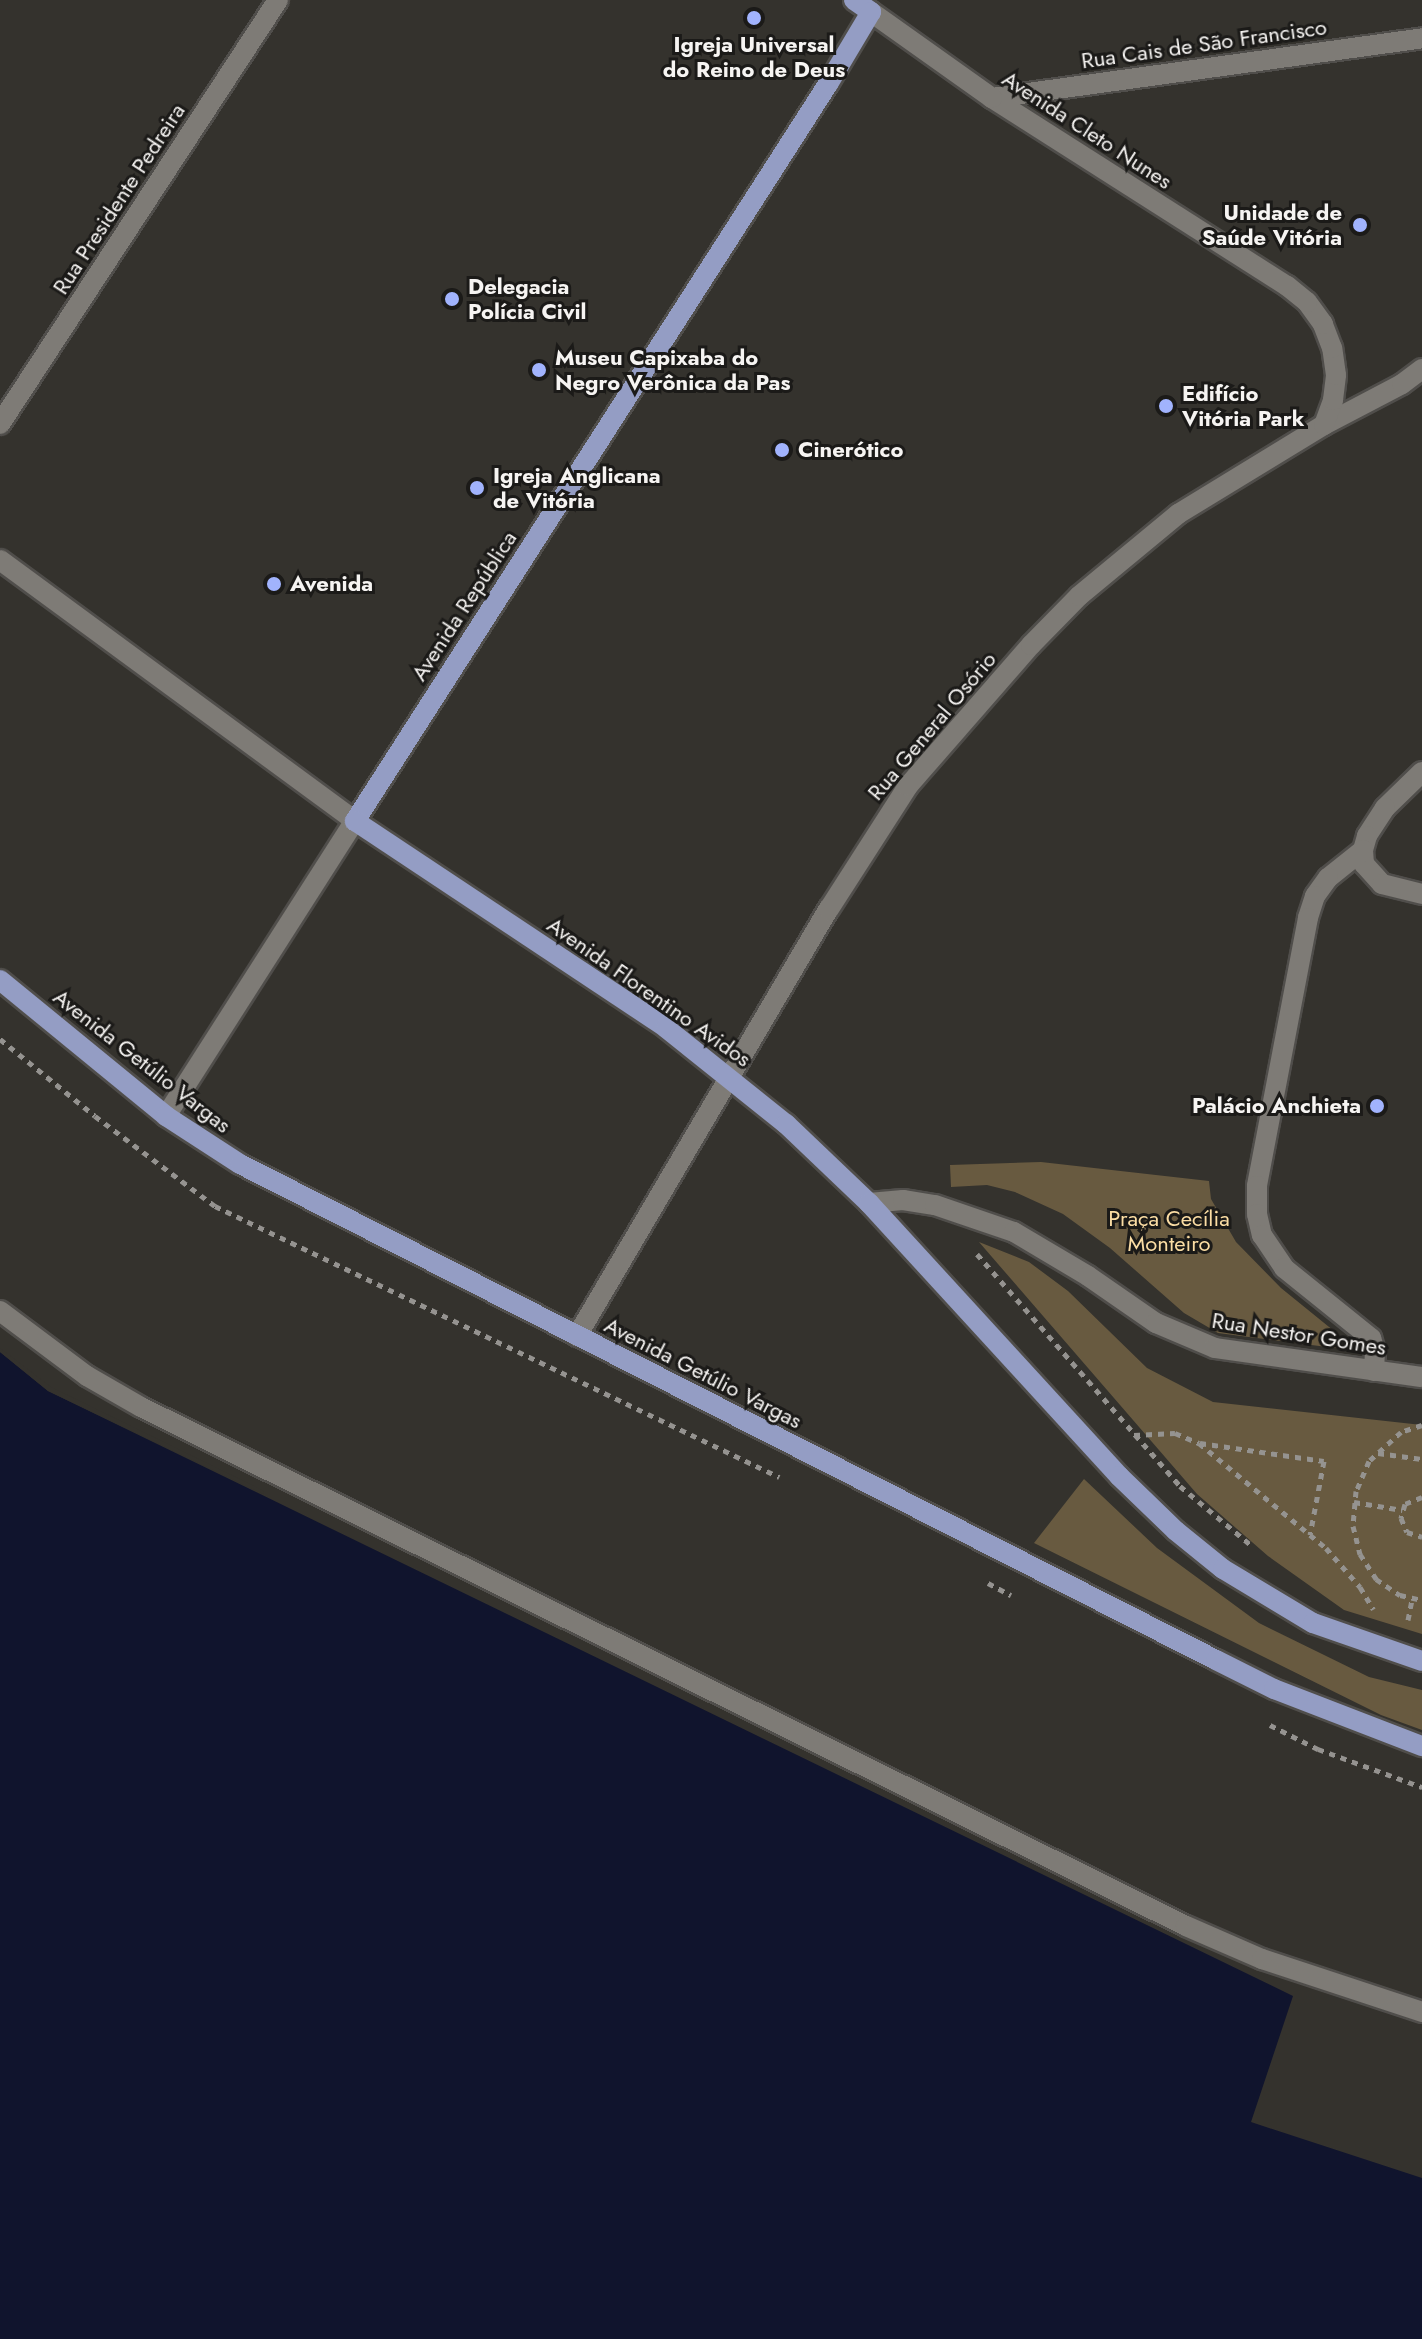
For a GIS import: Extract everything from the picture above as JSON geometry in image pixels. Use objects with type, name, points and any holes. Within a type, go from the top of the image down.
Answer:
[{"type":"main road","name":"Avenida Cleto Nunes","points":[[854,0],[875,6]]},
{"type":"main road","name":"Avenida República","points":[[355,821],[875,6]]},
{"type":"main road","name":"Avenida Florentino Avidos","points":[[355,821],[666,1028],[786,1124],[869,1203],[1119,1476],[1176,1531],[1223,1569],[1313,1623],[1415,1660]]},
{"type":"main road","name":"Avenida Getúlio Vargas","points":[[0,980],[166,1116],[240,1164],[1274,1689],[1422,1746]]},
{"type":"street","name":"Rua Presidente Pedreira","points":[[0,424],[278,0]]},
{"type":"street","name":"Avenida Cleto Nunes","points":[[875,6],[992,98],[1287,286],[1307,302],[1323,324],[1334,361],[1333,400],[1324,425]]},
{"type":"street","name":"Rua Cais de São Francisco","points":[[992,98],[1422,38]]},
{"type":"street","name":"Rua General Osório","points":[[577,1336],[829,909],[908,786],[1031,645],[1079,596],[1178,514],[1324,425],[1402,384],[1422,369]]},
{"type":"street","name":"Avenida Florentino Avidos","points":[[0,560],[355,821]]},
{"type":"street","points":[[1422,772],[1380,815],[1367,836],[1363,850],[1364,864],[1382,884],[1422,894]]},
{"type":"street","name":"Avenida República","points":[[166,1116],[355,821]]},
{"type":"street","points":[[1363,850],[1328,878],[1315,896],[1308,918],[1257,1186],[1257,1214],[1262,1235],[1284,1268],[1371,1338],[1375,1351],[1374,1371]]},
{"type":"street","name":"Rua Nestor Gomes","points":[[869,1203],[903,1200],[935,1205],[1014,1232],[1181,1336],[1215,1348],[1422,1377]]},
{"type":"street","points":[[0,1311],[87,1376],[141,1407],[1186,1926],[1262,1959],[1422,2012]]},
{"type":"path","points":[[976,1253],[1180,1486],[1264,1554]]},
{"type":"path","points":[[1422,1425],[1401,1432],[1377,1453],[1359,1481],[1354,1502],[1355,1541],[1367,1567],[1388,1587],[1412,1599],[1422,1600]]},
{"type":"path","points":[[1133,1435],[1175,1433],[1199,1443],[1324,1461],[1310,1535]]},
{"type":"path","points":[[1199,1443],[1310,1535],[1342,1566],[1373,1609]]},
{"type":"path","points":[[1377,1453],[1422,1459]]},
{"type":"path","points":[[1422,1497],[1412,1498],[1402,1510],[1401,1518],[1407,1532],[1422,1537]]},
{"type":"path","points":[[1354,1502],[1402,1510]]},
{"type":"path","points":[[1408,1620],[1412,1599]]},
{"type":"path","points":[[1362,1606],[1385,1613]]},
{"type":"path","points":[[1396,1616],[1422,1624]]},
{"type":"green space","name":"Praça Cecília Monteiro","points":[[1041,1162],[1209,1181],[1211,1199],[1236,1242],[1281,1288],[1334,1331],[1343,1349],[1218,1333],[1184,1313],[1110,1248],[1063,1214],[1015,1192],[987,1185],[951,1187],[950,1165]]},
{"type":"green space","points":[[979,1242],[1029,1262],[1068,1291],[1147,1368],[1213,1402],[1422,1425],[1422,1634],[1344,1610],[1268,1556],[1197,1494]]},
{"type":"green space","points":[[1084,1479],[1157,1548],[1259,1623],[1369,1677],[1422,1690],[1422,1730],[1381,1715],[1034,1543]]},
{"type":"water","points":[[0,1352],[48,1391],[1293,1996],[1251,2122],[1422,2178],[1422,2339],[0,2339]]},
{"type":"pier","points":[[0,1348],[51,1387],[264,1491],[263,1494],[48,1391],[0,1352]]},
{"type":"place","name":"Igreja Universal do Reino de Deus","points":[[754,18]]},
{"type":"place","name":"Unidade de Saúde Vitória","points":[[1360,225]]},
{"type":"place","name":"Delegacia Polícia Civil","points":[[452,299]]},
{"type":"place","name":"Museu Capixaba do Negro Verônica da Pas","points":[[539,370]]},
{"type":"place","name":"Edifício Vitória Park","points":[[1166,406]]},
{"type":"place","name":"Cinerótico","points":[[782,450]]},
{"type":"place","name":"Igreja Anglicana de Vitória","points":[[477,488]]},
{"type":"place","name":"Avenida","points":[[274,584]]},
{"type":"place","name":"Palácio Anchieta","points":[[1377,1106]]}]
